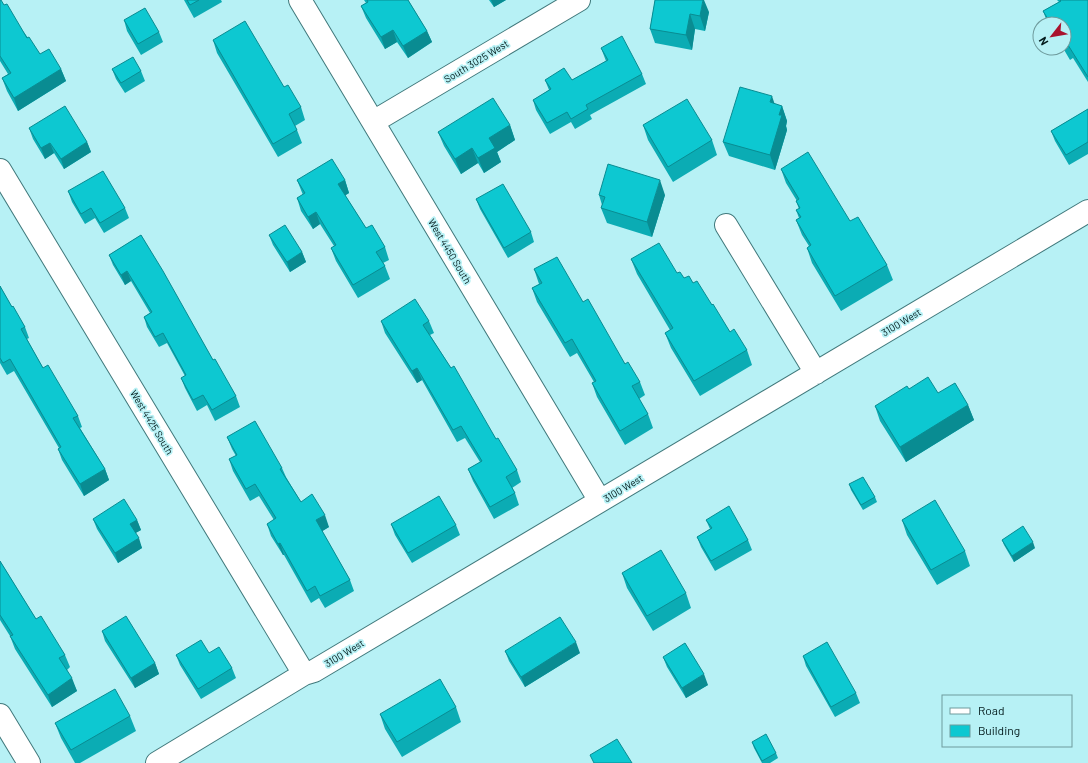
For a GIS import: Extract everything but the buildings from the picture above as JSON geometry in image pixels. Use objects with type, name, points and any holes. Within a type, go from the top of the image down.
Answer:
[{"type":"street","name":"West 4450 South","points":[[300,0],[600,501]]},
{"type":"street","name":"South 3025 West","points":[[373,122],[579,0]]},
{"type":"street","name":"West 4425 South","points":[[0,170],[304,674]]},
{"type":"street","name":"3100 West","points":[[157,763],[304,674],[314,671],[1088,211]]},
{"type":"street","points":[[726,225],[816,373]]},
{"type":"street","points":[[0,715],[29,763]]}]
